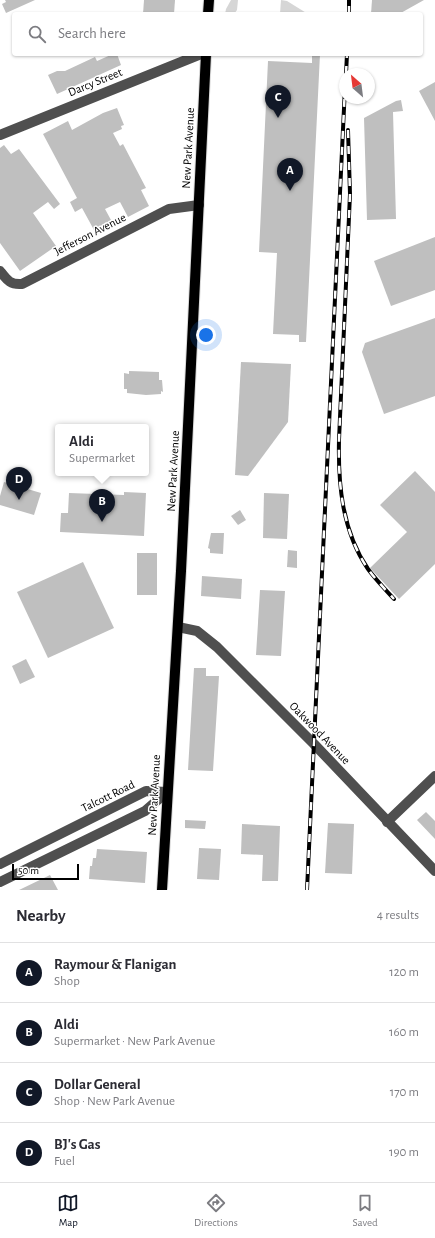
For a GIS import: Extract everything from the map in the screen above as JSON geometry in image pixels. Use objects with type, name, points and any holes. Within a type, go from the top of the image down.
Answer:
[{"type":"main road","points":[[208,12],[209,0]]},
{"type":"main road","name":"New Park Avenue","points":[[162,890],[178,627],[206,56]]},
{"type":"street","name":"Darcy Street","points":[[0,135],[196,56]]},
{"type":"street","name":"Jefferson Avenue","points":[[0,271],[8,282],[22,284],[169,209],[199,205]]},
{"type":"street","name":"Oakwood Avenue","points":[[178,627],[197,631],[217,647],[314,744],[435,871]]},
{"type":"street","points":[[387,822],[435,776]]},
{"type":"street","name":"Talcott Road","points":[[0,864],[146,792],[167,792]]},
{"type":"street","points":[[0,882],[145,810],[167,792]]},
{"type":"street","points":[[26,851],[33,865]]},
{"type":"shaded area","points":[[231,0],[238,0],[236,12],[225,12]]},
{"type":"shaded area","points":[[281,0],[287,1],[305,12],[280,12]]},
{"type":"building","points":[[5,0],[35,0],[6,13],[2,4],[6,2]]},
{"type":"building","points":[[144,0],[175,0],[174,12],[143,12]]},
{"type":"building","points":[[372,0],[424,0],[403,12],[371,12]]},
{"type":"building","points":[[108,56],[118,56],[121,65],[57,94],[48,75],[57,71],[65,71],[95,57],[97,61]]},
{"type":"building","points":[[312,56],[320,56],[306,342],[299,342],[299,335],[273,334],[277,253],[259,252],[268,61],[312,63]]},
{"type":"building","points":[[435,82],[435,121],[419,91]]},
{"type":"building","points":[[401,100],[403,111],[393,112],[396,219],[367,220],[364,118],[396,101]]},
{"type":"building","points":[[117,108],[124,125],[121,126],[122,129],[113,133],[120,146],[123,144],[146,188],[141,190],[149,206],[128,217],[120,202],[105,209],[111,220],[94,230],[82,208],[75,212],[70,202],[77,198],[43,134],[68,121],[72,130],[103,113]]},
{"type":"building","points":[[4,145],[11,154],[19,149],[60,204],[54,209],[48,202],[33,213],[56,246],[20,271],[0,243],[0,148]]},
{"type":"building","points":[[435,237],[435,290],[391,306],[374,261]]},
{"type":"building","points":[[435,318],[435,396],[384,414],[362,352],[365,343]]},
{"type":"building","points":[[241,362],[291,364],[288,422],[248,476],[235,475]]},
{"type":"building","points":[[129,371],[159,372],[159,380],[162,380],[163,392],[161,391],[161,394],[146,395],[127,393],[127,389],[124,389],[124,373],[129,374]]},
{"type":"building","points":[[415,471],[435,492],[435,564],[399,599],[370,568],[407,532],[380,505]]},
{"type":"building","points":[[4,482],[41,493],[34,515],[0,505],[0,496]]},
{"type":"building","points":[[124,492],[146,493],[144,536],[60,532],[61,513],[68,513],[69,493],[124,495]]},
{"type":"building","points":[[264,493],[289,494],[287,539],[263,538]]},
{"type":"building","points":[[240,510],[246,520],[238,525],[231,516]]},
{"type":"building","points":[[211,533],[224,533],[223,554],[210,553],[210,549],[208,548]]},
{"type":"building","points":[[288,550],[297,551],[297,568],[287,567]]},
{"type":"building","points":[[137,553],[157,553],[157,595],[137,595]]},
{"type":"building","points":[[83,562],[114,628],[48,658],[17,592]]},
{"type":"building","points":[[202,576],[242,579],[241,599],[201,596]]},
{"type":"building","points":[[260,590],[285,591],[281,656],[256,655]]},
{"type":"building","points":[[26,659],[35,677],[20,684],[12,666]]},
{"type":"building","points":[[194,668],[206,668],[206,676],[219,676],[213,771],[188,770]]},
{"type":"building","points":[[426,812],[435,821],[435,839],[417,820]]},
{"type":"building","points":[[185,820],[206,821],[205,829],[185,828]]},
{"type":"building","points":[[328,823],[354,824],[352,874],[325,873]]},
{"type":"building","points":[[242,824],[280,826],[278,881],[262,881],[263,855],[241,854]]},
{"type":"building","points":[[199,848],[221,849],[219,880],[197,879]]},
{"type":"building","points":[[97,849],[147,852],[145,883],[89,879],[90,866],[92,866],[93,858],[96,858]]},
{"type":"building","points":[[50,875],[58,890],[19,890],[46,877]]},
{"type":"railway","points":[[349,0],[349,12]]},
{"type":"railway","points":[[346,68],[347,56]]},
{"type":"railway","points":[[307,890],[344,104]]},
{"type":"railway","points":[[348,130],[350,194],[339,440],[339,473],[343,507],[352,539],[368,569],[394,599]]},
{"type":"place","name":"Dollar General","points":[[278,118]]},
{"type":"place","name":"Raymour & Flanigan","points":[[290,191]]},
{"type":"place","name":"BJ's Gas","points":[[19,500]]},
{"type":"place","name":"Aldi","points":[[102,522]]}]
